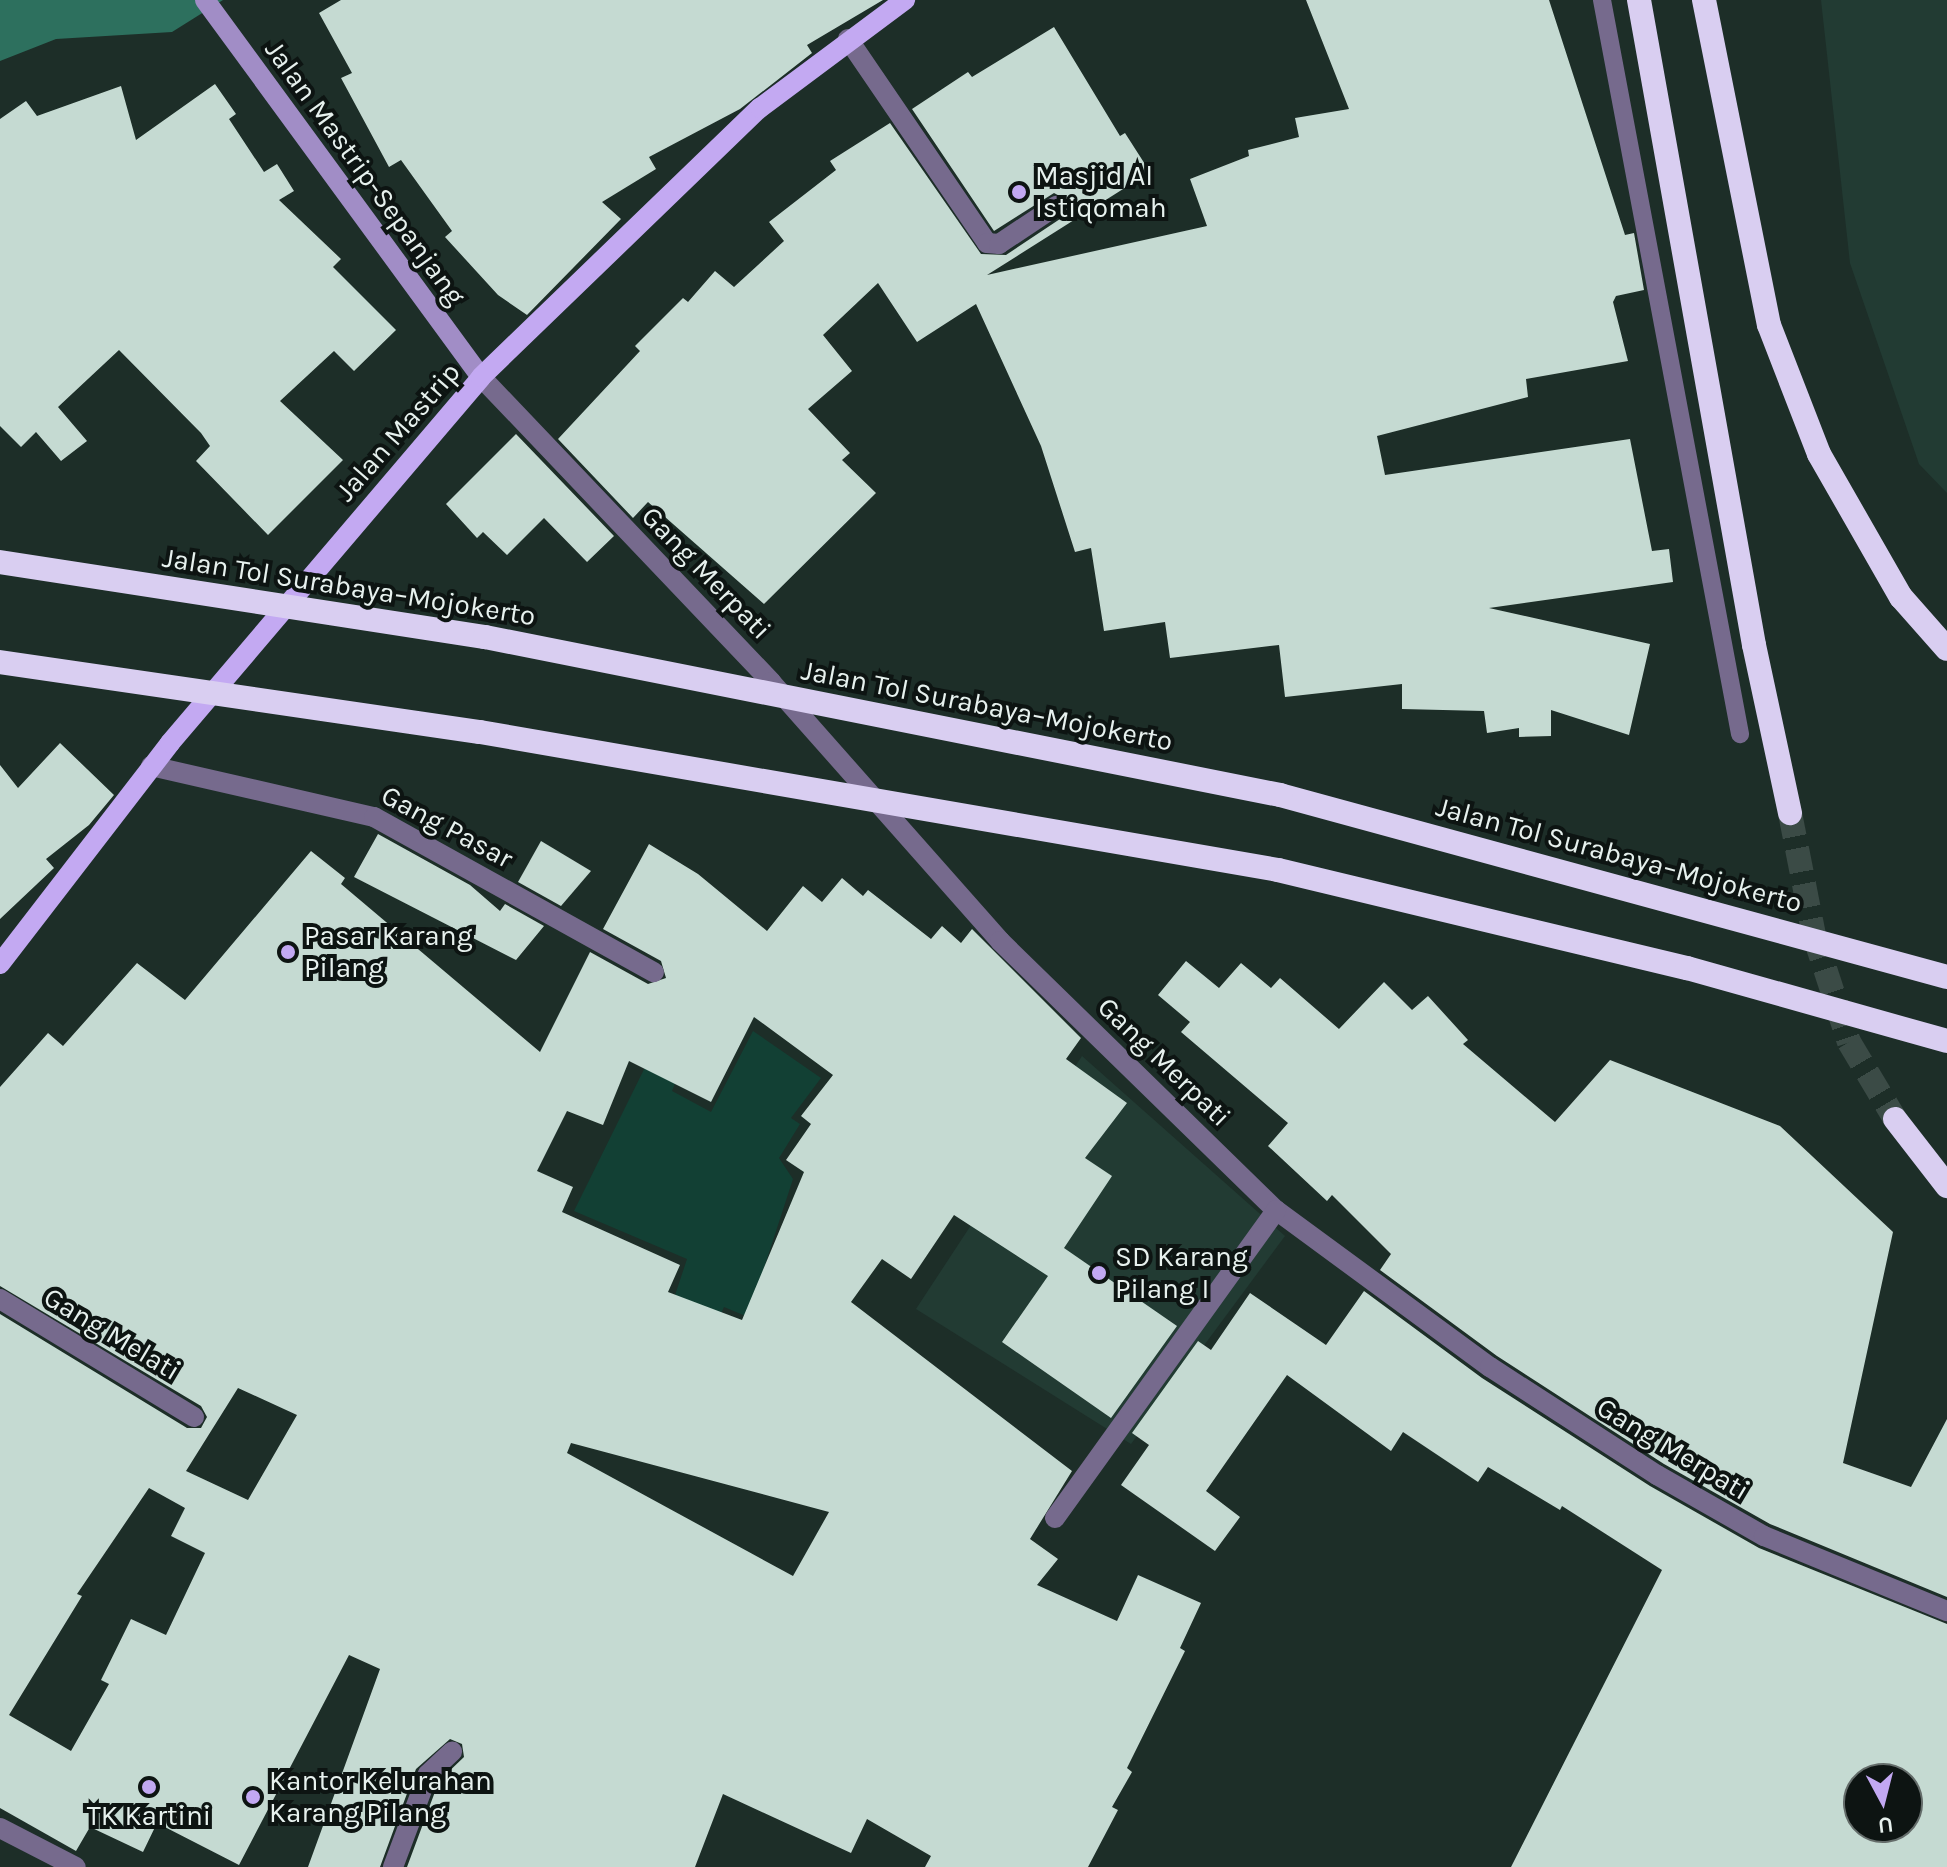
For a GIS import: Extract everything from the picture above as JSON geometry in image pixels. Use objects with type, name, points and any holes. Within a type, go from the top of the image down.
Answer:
[{"type":"highway","points":[[1639,0],[1754,645],[1790,813]]},
{"type":"highway","points":[[1704,0],[1769,325],[1819,454],[1901,597],[1947,649]]},
{"type":"highway","name":"Jalan Tol Surabaya–Mojokerto","points":[[0,562],[485,637],[1280,795],[1947,977]]},
{"type":"highway","points":[[0,662],[480,732],[1278,870],[1687,968],[1947,1041]]},
{"type":"highway","points":[[1895,1119],[1947,1186]]},
{"type":"main road","name":"Jalan Mastrip-Sepanjang","points":[[205,0],[481,377]]},
{"type":"main road","name":"Jalan Mastrip","points":[[1,960],[151,766],[481,377],[690,171],[848,39],[905,0]]},
{"type":"street","points":[[848,39],[987,243],[999,244],[1056,206]]},
{"type":"street","name":"Gang Merpati","points":[[481,377],[771,682],[1000,941],[1276,1210],[1490,1367],[1657,1475],[1764,1536],[1947,1611]]},
{"type":"street","name":"Gang Pasar","points":[[151,766],[374,817],[654,972]]},
{"type":"street","points":[[1055,1518],[1276,1210]]},
{"type":"street","name":"Gang Melati","points":[[0,1299],[194,1417]]},
{"type":"street","points":[[393,1867],[428,1774],[452,1752]]},
{"type":"street","points":[[0,1828],[76,1867]]},
{"type":"lane","points":[[1602,0],[1740,734]]},
{"type":"shaded area","points":[[0,0],[223,0],[172,32],[56,39],[0,61]]},
{"type":"shaded area","points":[[1821,0],[1947,0],[1947,493],[1919,464],[1850,263]]},
{"type":"shaded area","points":[[753,1031],[821,1078],[791,1118],[800,1124],[779,1158],[793,1179],[748,1317],[724,1307],[711,1336],[630,1431],[687,1259],[574,1211],[659,1039],[688,1052],[672,1091],[711,1112]]},
{"type":"shaded area","name":"SD Karang Pilang I","points":[[1082,1056],[1285,1236],[1131,1444],[916,1309]]},
{"type":"building","points":[[341,0],[883,0],[807,45],[812,53],[740,109],[649,157],[656,169],[602,202],[621,219],[527,315],[498,295],[445,237],[452,231],[401,160],[389,167],[341,78],[352,73],[319,13]]},
{"type":"building","points":[[1306,0],[1549,0],[1625,235],[1634,233],[1644,290],[1616,296],[1613,302],[1628,361],[1526,379],[1528,397],[1377,436],[1385,475],[1630,439],[1652,551],[1669,549],[1673,582],[1489,608],[1650,644],[1629,735],[1551,710],[1551,736],[1519,737],[1519,728],[1487,733],[1484,711],[1402,709],[1402,684],[1285,697],[1279,645],[1170,658],[1165,622],[1104,631],[1091,548],[1075,552],[1041,446],[976,304],[917,342],[878,283],[823,335],[852,371],[808,409],[850,453],[842,460],[876,493],[764,604],[648,502],[633,518],[558,439],[640,351],[635,346],[683,298],[688,302],[715,271],[734,287],[784,241],[769,222],[836,170],[830,161],[890,123],[981,254],[1006,255],[1063,217],[1067,200],[1054,193],[994,231],[912,109],[968,72],[972,77],[1054,27],[1120,136],[1125,133],[1150,172],[987,275],[1207,226],[1190,179],[1249,156],[1248,150],[1299,137],[1295,118],[1349,109]]},
{"type":"building","points":[[215,84],[236,114],[229,119],[264,172],[277,164],[294,191],[279,200],[341,259],[333,267],[396,330],[354,371],[334,351],[280,401],[343,460],[268,535],[196,461],[210,446],[201,433],[119,350],[58,407],[87,441],[61,461],[36,432],[21,447],[0,426],[0,119],[26,101],[37,116],[121,86],[136,140]]},
{"type":"building","points":[[516,434],[614,536],[587,562],[544,518],[507,555],[483,532],[477,538],[446,504]]},
{"type":"building","points":[[60,743],[114,795],[89,825],[46,859],[54,868],[0,919],[0,765],[18,788]]},
{"type":"building","points":[[378,834],[470,885],[500,911],[505,904],[544,926],[516,960],[354,877]]},
{"type":"building","points":[[541,841],[591,871],[561,906],[518,882]]},
{"type":"building","points":[[649,844],[698,874],[767,931],[803,886],[822,902],[842,878],[863,896],[868,890],[931,939],[942,926],[961,943],[972,929],[1081,1038],[1066,1059],[1127,1103],[1085,1158],[1112,1176],[1064,1248],[1177,1326],[1111,1418],[1002,1342],[1048,1276],[954,1215],[911,1279],[882,1259],[851,1302],[1072,1471],[1030,1539],[1058,1559],[1037,1585],[1117,1621],[1138,1575],[1201,1603],[1180,1648],[1185,1651],[1127,1768],[1132,1772],[1112,1807],[1118,1810],[1088,1867],[925,1867],[931,1856],[867,1819],[851,1853],[723,1794],[695,1867],[407,1867],[439,1781],[464,1757],[462,1744],[450,1739],[416,1769],[380,1867],[308,1867],[380,1669],[349,1655],[239,1865],[157,1823],[143,1852],[90,1827],[76,1851],[0,1808],[0,1314],[187,1428],[201,1428],[207,1417],[201,1406],[0,1286],[0,1087],[48,1033],[63,1046],[137,963],[185,1000],[311,851],[345,878],[341,884],[540,1052],[590,952],[648,984],[666,978],[661,961],[603,929]],"holes":[[[754,1017],[833,1075],[801,1116],[811,1124],[786,1160],[804,1172],[742,1320],[668,1292],[680,1265],[562,1212],[573,1187],[537,1171],[567,1111],[603,1125],[629,1061],[711,1102]],[[238,1388],[297,1415],[248,1500],[186,1471]],[[571,1443],[829,1512],[793,1576],[567,1453]],[[149,1488],[185,1508],[171,1536],[205,1553],[166,1635],[131,1619],[101,1680],[109,1684],[71,1751],[9,1715],[82,1596],[77,1594]]]},
{"type":"building","points":[[1186,961],[1219,988],[1241,963],[1271,988],[1280,978],[1339,1029],[1384,982],[1412,1010],[1428,996],[1468,1040],[1463,1044],[1555,1122],[1610,1060],[1780,1126],[1893,1232],[1843,1463],[1911,1487],[1947,1419],[1947,1597],[1770,1524],[1664,1464],[1497,1356],[1380,1270],[1391,1254],[1332,1195],[1327,1201],[1268,1146],[1288,1123],[1181,1032],[1190,1022],[1158,995]]},
{"type":"building","points":[[1364,1291],[1482,1378],[1650,1486],[1759,1548],[1947,1624],[1947,1867],[1511,1867],[1662,1570],[1562,1506],[1560,1510],[1488,1467],[1478,1482],[1403,1432],[1391,1451],[1287,1375],[1206,1491],[1240,1517],[1215,1551],[1121,1485],[1149,1445],[1132,1433],[1198,1341],[1211,1350],[1250,1293],[1326,1345]]},
{"type":"tunnel","points":[[1790,813],[1814,935],[1849,1042],[1895,1119]]},
{"type":"place","name":"Masjid Al Istiqomah","points":[[1019,192]]},
{"type":"place","name":"Pasar Karang Pilang","points":[[288,952]]},
{"type":"place","name":"SD Karang Pilang I","points":[[1099,1273]]},
{"type":"place","name":"TK Kartini","points":[[149,1787]]},
{"type":"place","name":"Kantor Kelurahan Karang Pilang","points":[[253,1797]]}]
